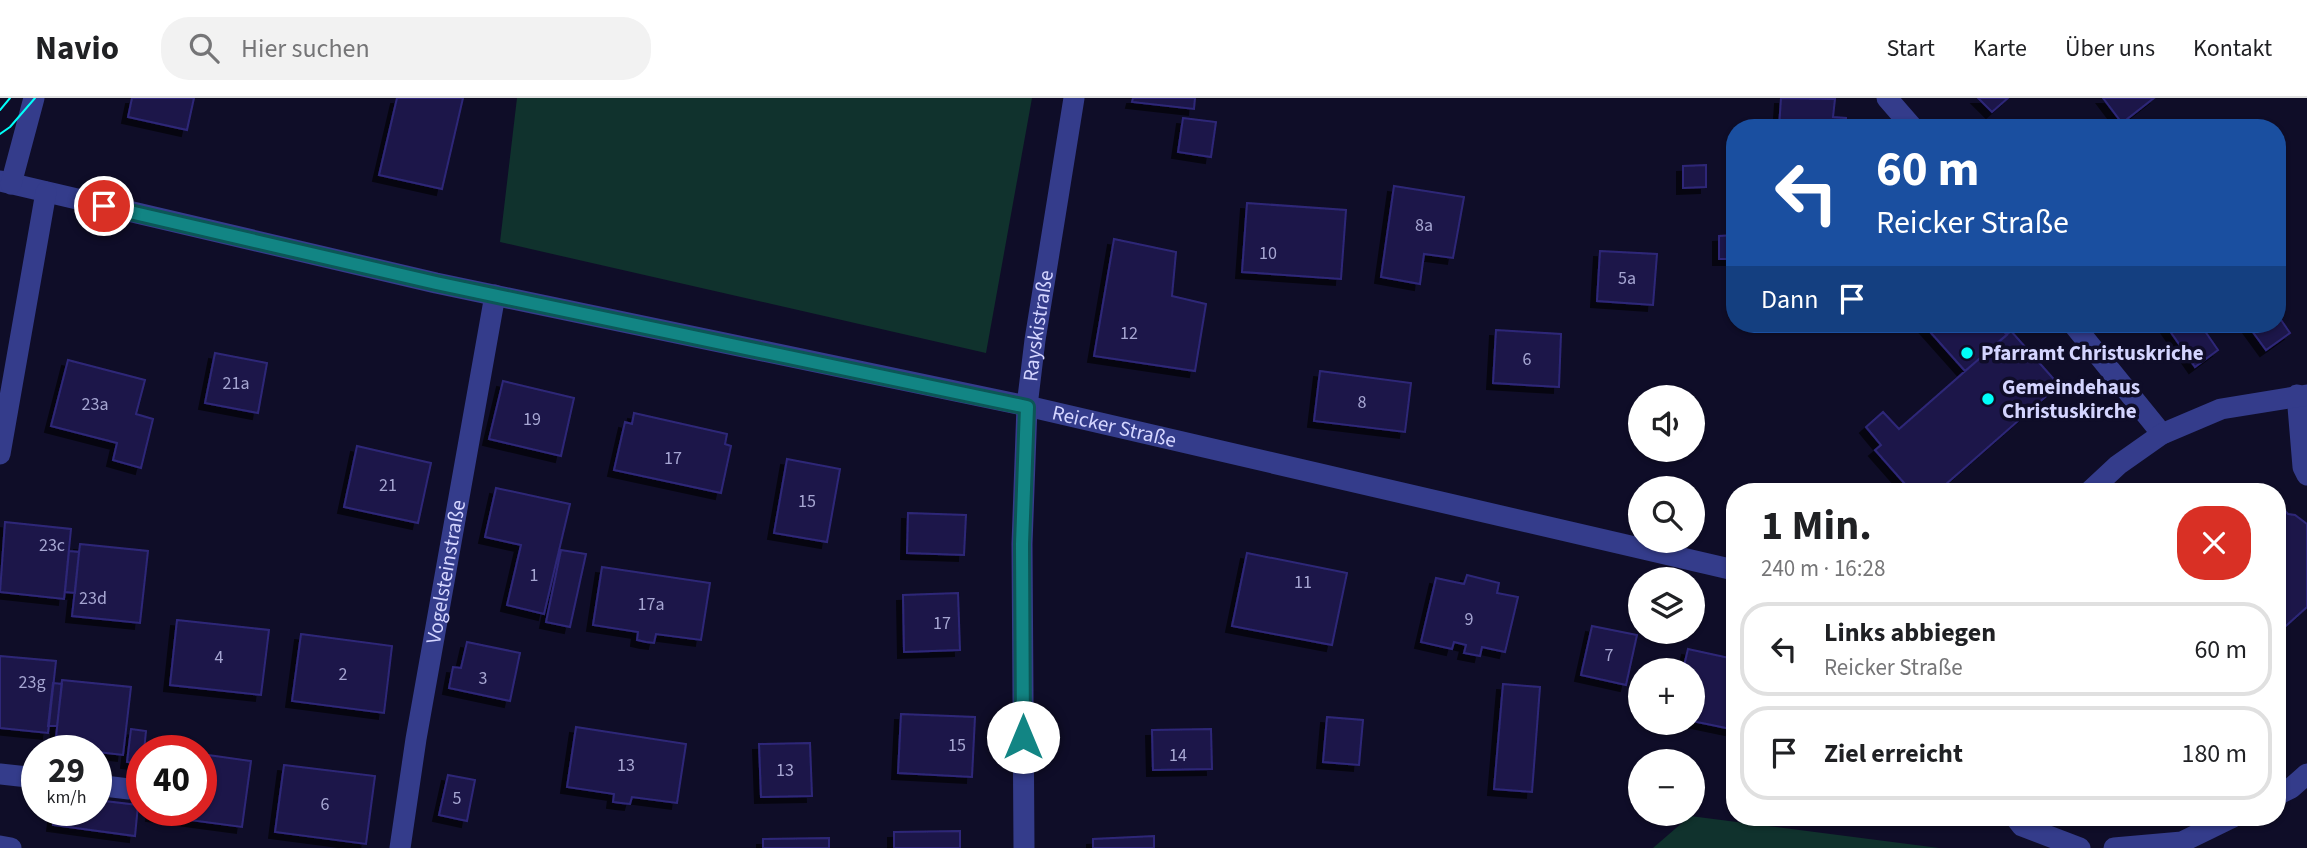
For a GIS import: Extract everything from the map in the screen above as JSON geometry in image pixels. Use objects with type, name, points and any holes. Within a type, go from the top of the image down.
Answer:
[{"type":"street","points":[[6,182],[34,98]]},
{"type":"street","name":"Rayskistraße","points":[[1024,848],[1022,544],[1027,407],[1035,340],[1074,98]]},
{"type":"street","points":[[1887,98],[1905,119]]},
{"type":"street","name":"Reicker Straße","points":[[6,182],[220,234],[495,295],[1027,407],[1726,568]]},
{"type":"street","points":[[0,454],[46,192]]},
{"type":"street","name":"Vogelsteinstraße","points":[[400,848],[416,739],[495,295]]},
{"type":"street","points":[[2080,333],[2162,434]]},
{"type":"street","points":[[2099,483],[2118,465],[2162,434],[2221,409],[2302,395],[2303,467],[2307,475]]},
{"type":"street","points":[[0,774],[21,776]]},
{"type":"street","points":[[2286,790],[2307,774]]},
{"type":"street","points":[[2021,826],[2080,848]]},
{"type":"street","points":[[2114,848],[2182,842],[2214,826]]},
{"type":"street","points":[[0,846],[11,848]]},
{"type":"green space","points":[[517,98],[1032,98],[986,353],[500,242]]},
{"type":"green space","points":[[1705,818],[1726,821],[1726,826],[1768,826],[1939,848],[1653,848],[1678,826],[1705,826]]},
{"type":"building","points":[[132,98],[194,98],[187,130],[128,117]]},
{"type":"building","points":[[397,98],[463,98],[442,189],[379,175]]},
{"type":"building","points":[[1133,98],[1195,98],[1194,109],[1132,102]]},
{"type":"building","points":[[1781,98],[1835,99],[1833,117],[1846,118],[1846,119],[1780,119]]},
{"type":"building","points":[[1978,98],[2008,98],[1992,112]]},
{"type":"building","points":[[2103,98],[2154,98],[2127,119],[2119,119]]},
{"type":"building","points":[[1183,118],[1216,122],[1211,157],[1178,152]]},
{"type":"building","points":[[1706,165],[1706,187],[1683,188],[1683,166]]},
{"type":"building","points":[[1394,186],[1464,197],[1453,258],[1424,254],[1420,284],[1381,277]]},
{"type":"building","points":[[1247,203],[1346,210],[1341,279],[1242,272]]},
{"type":"building","points":[[1719,236],[1726,236],[1726,259],[1719,259]]},
{"type":"building","points":[[1114,239],[1176,252],[1172,296],[1206,304],[1195,371],[1094,356]]},
{"type":"building","points":[[1600,251],[1657,254],[1653,305],[1597,301]]},
{"type":"building","points":[[2286,327],[2290,333],[2266,350],[2254,333],[2286,333]]},
{"type":"building","points":[[1496,330],[1561,334],[1559,387],[1493,383]]},
{"type":"building","name":"Pfarramt Christuskriche","points":[[1931,333],[2007,335],[1965,371]]},
{"type":"building","name":"Gemeindehaus Christuskirche","points":[[2009,333],[2013,333],[2059,385],[1947,483],[1904,483],[1875,450],[1881,445],[1866,427],[1883,412],[1899,429]]},
{"type":"building","points":[[2171,333],[2206,333],[2218,350],[2195,367]]},
{"type":"building","points":[[215,353],[267,363],[258,413],[205,403]]},
{"type":"building","points":[[68,360],[145,380],[136,414],[153,419],[141,468],[113,460],[117,443],[51,426]]},
{"type":"building","points":[[1320,371],[1411,383],[1405,432],[1314,421]]},
{"type":"building","points":[[503,381],[574,398],[561,456],[489,439]]},
{"type":"building","points":[[634,413],[727,434],[725,444],[731,446],[721,493],[614,470],[625,422],[632,424]]},
{"type":"building","points":[[357,446],[431,463],[418,523],[344,507]]},
{"type":"building","points":[[787,459],[840,469],[827,542],[774,533]]},
{"type":"building","points":[[496,488],[570,504],[544,614],[507,605],[521,545],[485,537]]},
{"type":"building","points":[[2286,512],[2307,524],[2307,607],[2286,626]]},
{"type":"building","points":[[908,513],[966,515],[964,555],[907,553]]},
{"type":"building","points":[[5,522],[71,529],[64,599],[0,592]]},
{"type":"building","points":[[80,544],[148,551],[140,623],[72,616]]},
{"type":"building","points":[[561,550],[586,554],[570,627],[546,622]]},
{"type":"building","points":[[69,551],[79,552],[75,593],[65,592]]},
{"type":"building","points":[[1247,553],[1347,573],[1332,645],[1232,626]]},
{"type":"building","points":[[602,567],[710,583],[701,640],[656,634],[654,643],[646,642],[637,640],[638,632],[593,625]]},
{"type":"building","points":[[1467,575],[1499,583],[1497,593],[1518,597],[1505,652],[1482,647],[1480,656],[1464,653],[1466,645],[1454,642],[1452,649],[1421,642],[1436,578],[1464,584]]},
{"type":"building","points":[[958,593],[960,650],[904,652],[903,595]]},
{"type":"building","points":[[177,620],[269,630],[261,695],[170,685]]},
{"type":"building","points":[[1592,626],[1628,633],[1628,644],[1635,644],[1632,658],[1628,658],[1626,685],[1581,675]]},
{"type":"building","points":[[301,634],[392,646],[384,713],[292,701]]},
{"type":"building","points":[[467,642],[520,653],[510,701],[449,688],[453,667],[461,668]]},
{"type":"building","points":[[1688,649],[1726,657],[1726,728],[1705,724],[1705,658],[1686,658]]},
{"type":"building","points":[[0,656],[56,661],[48,733],[0,728]]},
{"type":"building","points":[[62,680],[131,687],[123,755],[112,754],[112,735],[56,735]]},
{"type":"building","points":[[53,683],[62,684],[57,726],[48,726]]},
{"type":"building","points":[[1503,684],[1540,687],[1532,792],[1494,789]]},
{"type":"building","points":[[901,714],[975,717],[972,777],[898,773]]},
{"type":"building","points":[[1327,717],[1363,720],[1359,765],[1323,762]]},
{"type":"building","points":[[576,727],[686,744],[677,803],[632,797],[630,804],[613,802],[614,794],[567,787]]},
{"type":"building","points":[[131,729],[146,731],[146,735],[130,735]]},
{"type":"building","points":[[1211,729],[1212,769],[1153,770],[1152,730]]},
{"type":"building","points":[[810,743],[812,796],[761,797],[759,744]]},
{"type":"building","points":[[217,756],[251,761],[242,827],[217,824]]},
{"type":"building","points":[[284,765],[375,776],[366,844],[275,832]]},
{"type":"building","points":[[448,775],[475,780],[467,821],[439,815]]},
{"type":"building","points":[[112,802],[126,804],[126,826],[136,826],[135,836],[60,826],[112,826]]},
{"type":"building","points":[[960,831],[960,848],[894,848],[894,832]]},
{"type":"building","points":[[1154,836],[1154,848],[1093,848],[1093,839]]},
{"type":"building","points":[[829,838],[829,848],[763,848],[763,839]]},
{"type":"tram line","points":[[0,110],[10,98]]},
{"type":"tram line","points":[[0,134],[10,127],[35,98]]},
{"type":"place","name":"Pfarramt Christuskriche","points":[[1967,353]]},
{"type":"place","name":"Gemeindehaus Christuskirche","points":[[1988,399]]},
{"type":"route","points":[[104,206],[436,283],[1027,407],[1022,544],[1023,737]]}]
